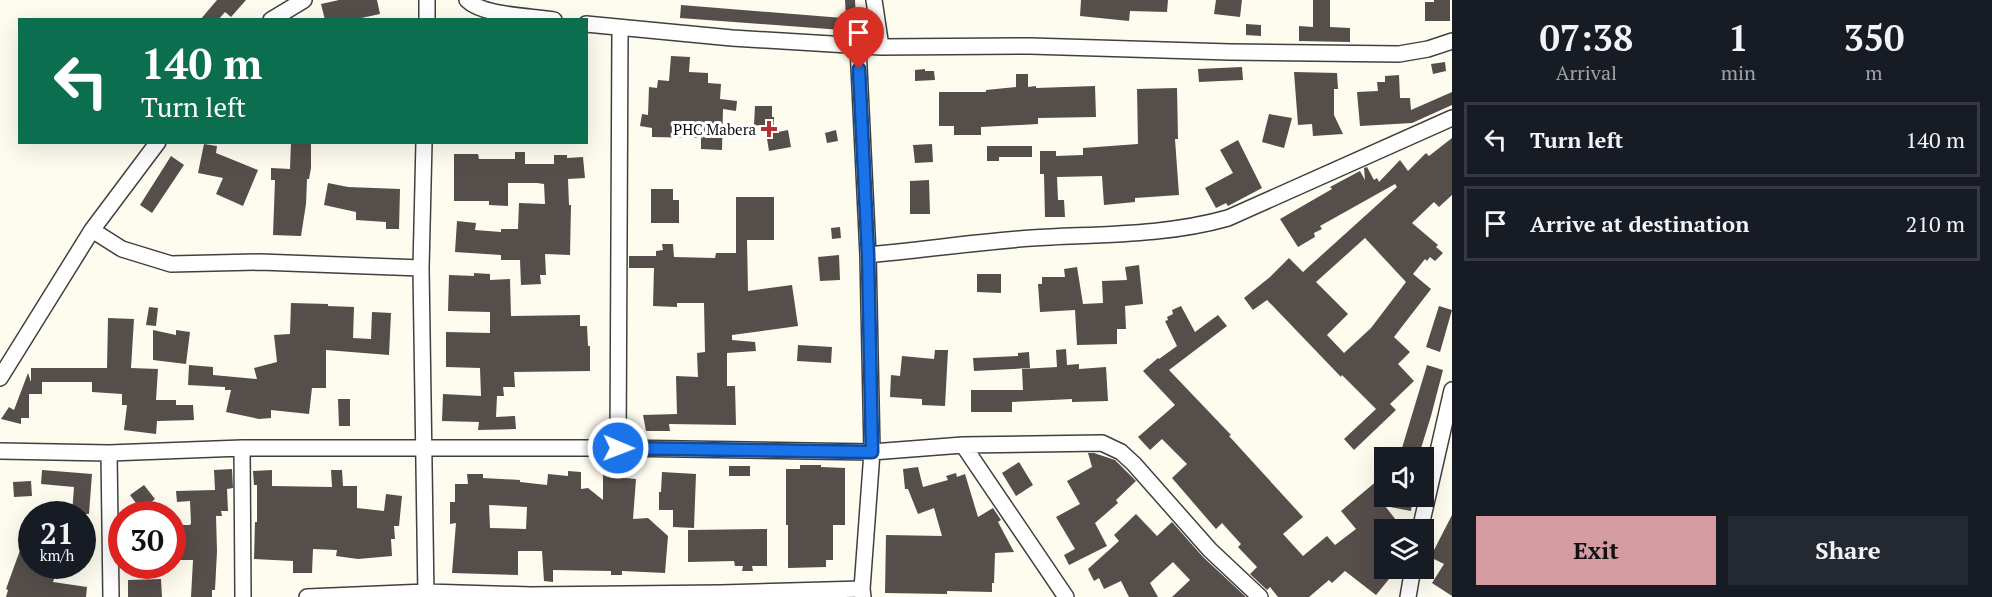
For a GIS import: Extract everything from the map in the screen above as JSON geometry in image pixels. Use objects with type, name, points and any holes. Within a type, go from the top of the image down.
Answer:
[{"type":"street","points":[[274,18],[304,0]]},
{"type":"street","points":[[427,18],[428,0]]},
{"type":"street","points":[[467,0],[485,10],[540,18]]},
{"type":"street","points":[[874,0],[881,47]]},
{"type":"street","points":[[588,24],[732,38],[881,47],[1030,46],[1399,54],[1428,49],[1452,41]]},
{"type":"street","points":[[618,448],[620,28]]},
{"type":"street","points":[[307,597],[862,593],[872,452],[868,255],[858,46]]},
{"type":"street","points":[[868,255],[1032,238],[1101,236],[1203,225],[1228,218],[1452,118]]},
{"type":"street","points":[[0,378],[92,230],[156,144]]},
{"type":"street","points":[[424,144],[421,268],[426,595]]},
{"type":"street","points":[[92,230],[122,249],[171,264],[260,262],[421,268]]},
{"type":"street","points":[[1423,519],[1452,390]]},
{"type":"street","points":[[0,452],[109,453],[242,448],[618,448],[872,452],[963,445],[1102,443],[1121,452],[1210,550],[1260,597]]},
{"type":"street","points":[[963,445],[1066,597]]},
{"type":"street","points":[[242,448],[243,597]]},
{"type":"street","points":[[109,453],[111,597]]},
{"type":"street","points":[[1408,597],[1411,579]]},
{"type":"building","points":[[217,0],[246,0],[231,17],[225,12],[220,18],[202,18]]},
{"type":"building","points":[[339,0],[377,0],[380,14],[361,18],[324,18],[321,4]]},
{"type":"building","points":[[845,0],[855,0],[856,18],[846,19]]},
{"type":"building","points":[[1081,0],[1168,0],[1167,12],[1130,11],[1129,21],[1080,16]]},
{"type":"building","points":[[1216,0],[1242,0],[1240,17],[1214,14]]},
{"type":"building","points":[[1313,0],[1330,0],[1330,27],[1350,28],[1350,42],[1299,41],[1299,26],[1313,27]]},
{"type":"building","points":[[1434,0],[1450,0],[1450,21],[1425,21],[1425,2],[1434,2]]},
{"type":"building","points":[[681,5],[843,18],[842,30],[680,18]]},
{"type":"building","points":[[1246,24],[1261,25],[1261,36],[1246,35]]},
{"type":"building","points":[[671,56],[690,57],[689,72],[708,73],[708,83],[721,84],[720,99],[737,101],[736,111],[723,109],[722,150],[701,149],[701,138],[652,137],[652,128],[640,126],[642,114],[648,115],[649,87],[657,88],[658,80],[669,81]]},
{"type":"building","points":[[1445,62],[1446,71],[1433,74],[1431,64]]},
{"type":"building","points":[[1242,67],[1243,80],[1199,82],[1198,69]]},
{"type":"building","points":[[925,69],[925,71],[934,71],[935,80],[915,81],[915,70]]},
{"type":"building","points":[[1294,72],[1337,73],[1338,89],[1334,89],[1334,115],[1343,134],[1313,136],[1312,124],[1298,125]]},
{"type":"building","points":[[1016,74],[1028,74],[1028,87],[1095,86],[1096,117],[1038,118],[1038,124],[981,127],[981,135],[954,135],[954,126],[939,126],[939,92],[986,92],[986,90],[1016,87]]},
{"type":"building","points":[[1399,75],[1400,98],[1410,98],[1411,110],[1452,92],[1452,105],[1412,123],[1360,126],[1357,92],[1378,91],[1377,82],[1385,82],[1385,76]]},
{"type":"building","points":[[1177,88],[1178,139],[1175,139],[1179,195],[1135,198],[1135,202],[1104,205],[1102,176],[1057,177],[1058,200],[1064,200],[1065,217],[1045,217],[1044,174],[1040,174],[1040,151],[1056,151],[1056,156],[1083,155],[1083,148],[1138,144],[1137,89]]},
{"type":"building","points":[[755,106],[772,106],[773,133],[788,130],[791,147],[769,151],[765,126],[754,125]]},
{"type":"building","points":[[1269,114],[1292,118],[1284,148],[1262,142]]},
{"type":"building","points":[[836,130],[838,141],[827,143],[825,133]]},
{"type":"building","points":[[1452,138],[1452,195],[1439,207],[1434,202],[1412,223],[1438,245],[1436,247],[1443,253],[1435,261],[1430,257],[1427,261],[1425,259],[1413,274],[1431,289],[1394,337],[1410,352],[1398,364],[1414,381],[1390,404],[1396,410],[1354,450],[1344,439],[1376,409],[1342,375],[1341,377],[1267,300],[1253,310],[1244,298],[1289,258],[1303,272],[1397,187],[1395,184],[1320,226],[1322,229],[1314,233],[1315,237],[1298,247],[1280,219],[1360,171],[1365,180],[1364,168],[1367,167],[1374,180],[1377,178],[1379,182],[1400,160],[1408,171],[1426,153],[1429,156]],"holes":[[[1365,238],[1406,282],[1371,328],[1344,353],[1327,335],[1348,314],[1316,282]]]},
{"type":"building","points":[[1238,140],[1262,188],[1228,206],[1226,203],[1216,208],[1205,188],[1233,173],[1220,150]]},
{"type":"building","points":[[204,144],[217,146],[216,153],[258,170],[243,206],[216,194],[223,178],[198,173]]},
{"type":"building","points":[[291,144],[311,144],[311,168],[309,179],[307,179],[301,236],[273,235],[275,180],[271,180],[271,168],[290,169]]},
{"type":"building","points":[[932,144],[933,162],[915,163],[913,145]]},
{"type":"building","points":[[987,146],[1032,146],[1032,157],[999,157],[999,161],[987,161]]},
{"type":"building","points":[[515,152],[525,152],[525,164],[554,164],[554,155],[567,155],[567,158],[583,157],[585,178],[568,179],[569,205],[571,205],[570,255],[545,254],[546,275],[540,275],[541,284],[521,285],[520,260],[501,260],[501,255],[455,252],[457,221],[476,223],[475,230],[501,232],[501,229],[518,229],[519,203],[545,204],[544,184],[537,183],[508,183],[508,206],[489,205],[489,201],[454,201],[454,154],[478,154],[479,159],[515,159]]},
{"type":"building","points":[[171,156],[184,165],[152,213],[140,205]]},
{"type":"building","points":[[929,180],[930,214],[910,214],[910,181]]},
{"type":"building","points":[[328,183],[348,187],[400,189],[399,229],[386,229],[386,222],[356,220],[356,212],[324,205]]},
{"type":"building","points":[[651,189],[673,189],[673,200],[679,200],[679,223],[651,223]]},
{"type":"building","points":[[736,197],[774,197],[774,240],[747,240],[748,291],[792,285],[798,326],[732,335],[732,340],[755,342],[756,351],[727,353],[727,386],[735,386],[736,425],[669,424],[670,431],[646,431],[643,415],[677,414],[676,376],[698,377],[697,353],[705,352],[704,303],[677,303],[677,307],[653,306],[654,268],[629,268],[629,256],[656,256],[656,251],[663,250],[662,244],[673,244],[674,257],[715,258],[716,253],[736,253]]},
{"type":"building","points":[[840,227],[841,238],[832,239],[831,228]]},
{"type":"building","points":[[839,255],[840,280],[820,281],[818,257]]},
{"type":"building","points":[[1139,265],[1143,304],[1125,306],[1126,329],[1117,329],[1117,344],[1077,345],[1075,310],[1040,312],[1038,284],[1042,284],[1042,277],[1065,277],[1064,269],[1077,267],[1083,304],[1103,303],[1102,281],[1127,280],[1125,267]]},
{"type":"building","points":[[474,273],[490,274],[490,280],[510,279],[511,316],[580,315],[580,326],[587,326],[590,371],[514,372],[515,387],[503,387],[504,396],[497,396],[496,417],[515,416],[516,429],[478,430],[479,422],[442,421],[443,394],[481,396],[480,368],[446,367],[446,332],[490,333],[490,312],[448,311],[449,275],[474,276]]},
{"type":"building","points":[[977,274],[1001,274],[1001,293],[977,292]]},
{"type":"building","points":[[291,303],[354,307],[353,338],[371,339],[372,312],[391,313],[389,355],[326,350],[326,388],[312,388],[309,414],[271,410],[271,418],[259,419],[226,412],[231,390],[225,390],[225,387],[188,385],[189,365],[213,367],[213,375],[257,379],[254,368],[277,362],[274,335],[290,334]]},
{"type":"building","points":[[1181,306],[1195,332],[1218,315],[1227,326],[1169,370],[1231,435],[1229,436],[1303,517],[1283,534],[1303,556],[1327,536],[1335,545],[1356,529],[1341,511],[1374,483],[1374,507],[1386,507],[1395,519],[1374,519],[1374,579],[1389,579],[1376,595],[1345,571],[1332,583],[1329,580],[1309,597],[1278,597],[1270,587],[1267,590],[1250,574],[1257,567],[1238,547],[1241,544],[1222,523],[1216,529],[1172,478],[1187,464],[1162,439],[1150,450],[1138,437],[1175,405],[1143,371],[1177,346],[1165,321],[1173,314],[1172,310]]},
{"type":"building","points":[[1439,306],[1452,310],[1440,352],[1426,347]]},
{"type":"building","points":[[149,307],[158,308],[156,326],[146,325]]},
{"type":"building","points":[[108,318],[134,319],[131,368],[158,369],[156,400],[176,400],[176,405],[193,405],[194,420],[157,421],[156,434],[124,430],[127,405],[122,405],[122,394],[92,392],[92,382],[42,382],[42,394],[29,394],[29,418],[21,418],[21,424],[1,419],[9,407],[14,410],[28,373],[31,382],[31,368],[107,368]]},
{"type":"building","points":[[153,330],[176,335],[176,330],[190,332],[186,364],[153,360]]},
{"type":"building","points":[[798,345],[832,347],[831,363],[797,361]]},
{"type":"building","points":[[1066,349],[1067,365],[1079,364],[1079,369],[1106,367],[1108,401],[1072,402],[1072,399],[1012,402],[1012,412],[971,412],[971,390],[1023,390],[1022,369],[1057,367],[1056,350]]},
{"type":"building","points":[[935,350],[948,350],[945,406],[922,405],[922,399],[890,397],[891,375],[900,376],[902,356],[934,359]]},
{"type":"building","points":[[1029,352],[1030,368],[974,371],[973,358],[1018,356],[1018,353]]},
{"type":"building","points":[[1427,365],[1443,370],[1421,447],[1402,447]]},
{"type":"building","points":[[338,399],[350,399],[350,426],[339,426]]},
{"type":"building","points":[[1088,453],[1115,460],[1136,481],[1116,500],[1118,503],[1095,523],[1107,546],[1069,565],[1064,555],[1075,549],[1056,517],[1080,504],[1067,481],[1092,467]]},
{"type":"building","points":[[1019,462],[1033,485],[1016,496],[1002,473]]},
{"type":"building","points":[[800,465],[845,468],[845,525],[833,525],[833,560],[826,560],[826,567],[788,568],[786,469],[800,469]]},
{"type":"building","points":[[729,466],[750,466],[750,476],[729,476]]},
{"type":"building","points":[[918,467],[923,487],[948,480],[946,476],[956,473],[957,477],[965,474],[978,517],[993,508],[1001,520],[998,522],[1014,552],[995,553],[992,592],[885,593],[886,535],[942,536],[934,508],[918,514],[908,489],[905,489],[903,469]]},
{"type":"building","points":[[232,469],[233,488],[227,489],[228,511],[221,511],[222,516],[216,516],[215,590],[212,590],[212,597],[191,597],[193,560],[186,560],[186,525],[191,523],[190,501],[177,501],[176,491],[215,490],[214,470]]},
{"type":"building","points":[[42,470],[92,474],[90,501],[73,501],[74,487],[41,484]]},
{"type":"building","points":[[272,470],[272,486],[332,487],[331,470],[342,470],[343,486],[357,486],[357,508],[384,511],[386,494],[402,496],[399,526],[394,526],[395,539],[391,539],[392,556],[358,559],[336,556],[337,550],[313,549],[312,573],[293,573],[293,561],[254,559],[257,485],[254,485],[253,471]]},
{"type":"building","points":[[568,471],[581,472],[581,489],[588,488],[603,500],[603,474],[636,479],[633,519],[648,518],[668,536],[665,573],[622,571],[622,575],[611,575],[611,571],[553,570],[553,582],[544,581],[542,551],[518,551],[518,575],[452,573],[456,523],[450,524],[450,502],[455,502],[455,484],[468,484],[467,474],[483,474],[483,478],[520,480],[520,482],[547,485],[548,474],[568,476]],"holes":[[[489,505],[527,507],[526,529],[490,528]]]},
{"type":"building","points":[[662,472],[696,474],[694,528],[673,527],[673,510],[659,510]]},
{"type":"building","points":[[31,481],[32,496],[14,497],[13,482]]},
{"type":"building","points":[[144,485],[155,499],[134,501],[130,495]]},
{"type":"building","points":[[1390,507],[1412,507],[1411,511]]},
{"type":"building","points":[[1136,514],[1157,536],[1172,522],[1203,557],[1246,597],[1172,597],[1190,580],[1173,562],[1150,583],[1158,597],[1129,597],[1121,581],[1104,589],[1099,578],[1094,581],[1088,569],[1119,541],[1114,535]]},
{"type":"building","points":[[1452,515],[1452,596],[1432,583],[1444,564],[1434,559],[1434,550]]},
{"type":"building","points":[[767,529],[767,566],[752,566],[753,571],[742,571],[743,566],[735,566],[734,561],[688,562],[688,530]]},
{"type":"building","points":[[18,556],[18,579],[54,579],[53,582],[87,587],[86,597],[6,597],[8,590],[6,589]]},
{"type":"building","points":[[161,579],[162,597],[128,597],[128,580]]},
{"type":"place","name":"PHC Mabera","points":[[769,129]]},
{"type":"route","points":[[618,448],[872,452],[868,255],[859,69]]}]
